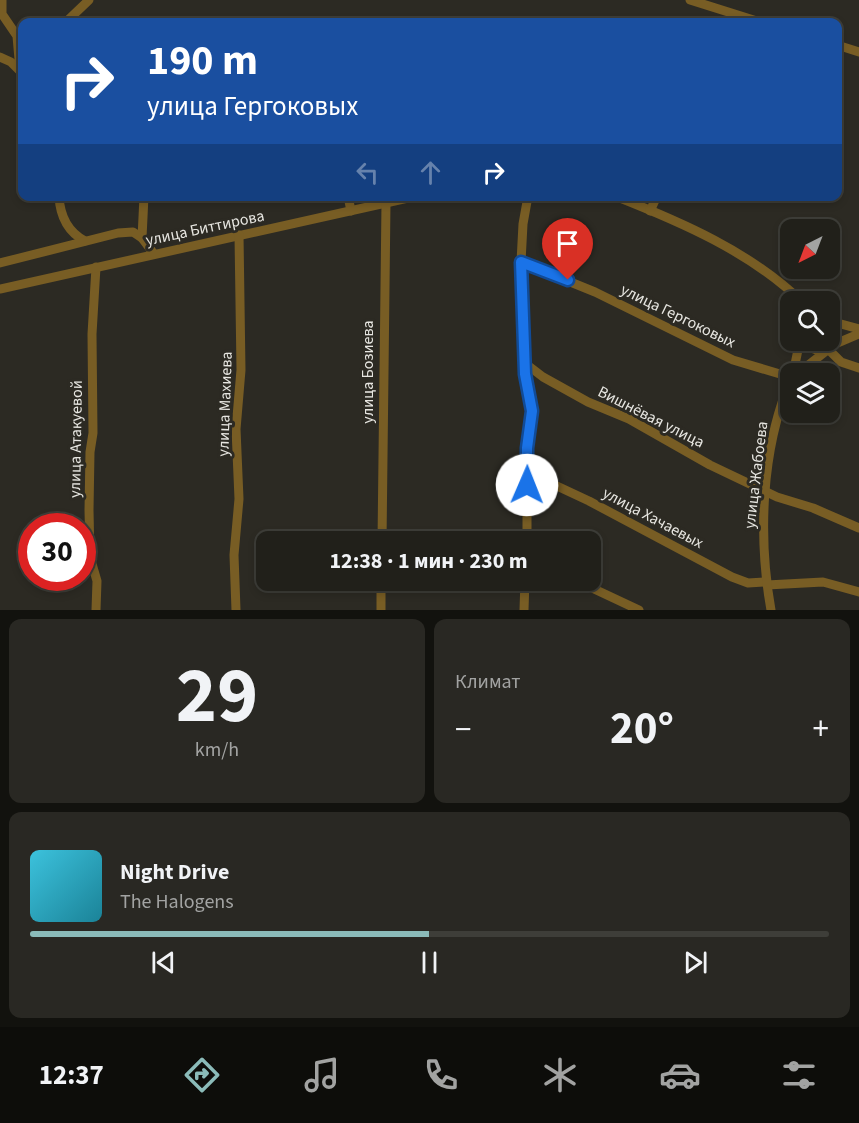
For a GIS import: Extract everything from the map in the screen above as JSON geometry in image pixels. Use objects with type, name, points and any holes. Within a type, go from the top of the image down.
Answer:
[{"type":"street","points":[[2,0],[2,14],[17,36],[18,43]]},
{"type":"street","points":[[70,18],[89,0]]},
{"type":"street","points":[[690,0],[747,18]]},
{"type":"street","points":[[842,47],[859,52]]},
{"type":"street","points":[[0,57],[18,68]]},
{"type":"street","points":[[60,201],[61,212],[68,226],[76,236],[85,241]]},
{"type":"street","points":[[142,238],[144,201]]},
{"type":"street","points":[[349,201],[351,211]]},
{"type":"street","name":"улица Биттирова","points":[[0,289],[395,201]]},
{"type":"street","points":[[527,201],[521,262],[525,374],[532,411],[527,472],[527,531]]},
{"type":"street","points":[[627,201],[730,249],[766,270],[791,291]]},
{"type":"street","points":[[650,211],[655,201]]},
{"type":"street","name":"улица Бозиева","points":[[382,531],[386,203]]},
{"type":"street","points":[[0,263],[85,241],[133,232],[142,238],[154,254]]},
{"type":"street","name":"улица Махиева","points":[[236,610],[234,555],[239,499],[236,429],[241,370],[239,235]]},
{"type":"street","name":"улица Гергоковых","points":[[521,262],[596,292],[734,360],[780,374]]},
{"type":"street","name":"улица Атакуевой","points":[[96,267],[92,334],[93,433],[90,452],[89,510],[90,557],[96,581],[96,610]]},
{"type":"street","points":[[840,324],[859,329]]},
{"type":"street","points":[[840,342],[859,334]]},
{"type":"street","points":[[810,363],[825,351]]},
{"type":"street","points":[[834,351],[841,362],[859,368]]},
{"type":"street","name":"Вишнёвая улица","points":[[526,364],[543,377],[588,402],[620,415],[710,465],[766,491],[859,528]]},
{"type":"street","name":"улица Жабоева","points":[[771,610],[766,583],[764,537],[766,491],[780,414]]},
{"type":"street","name":"улица Хачаевых","points":[[527,472],[589,501],[732,577],[748,583],[823,582],[859,592]]},
{"type":"street","points":[[381,591],[381,610]]},
{"type":"street","points":[[524,610],[525,591]]},
{"type":"street","points":[[598,591],[639,610]]},
{"type":"route","points":[[527,485],[527,448],[532,401],[525,374],[521,262],[568,280]]}]
